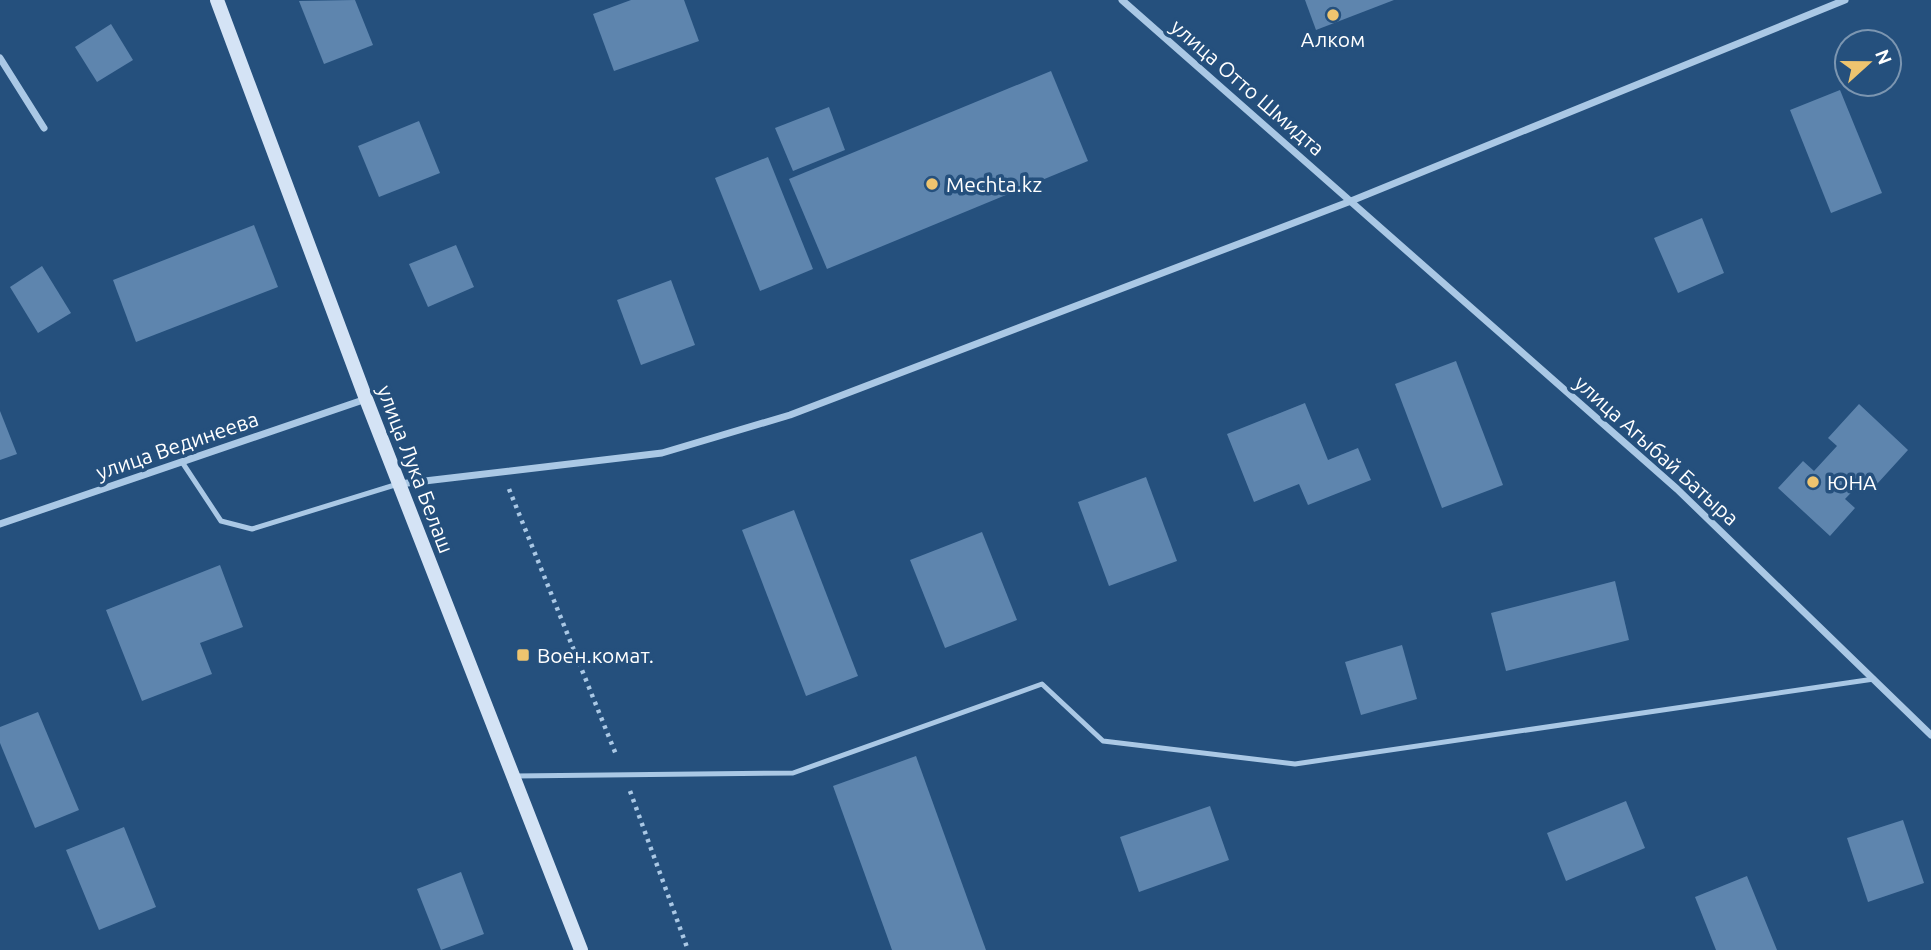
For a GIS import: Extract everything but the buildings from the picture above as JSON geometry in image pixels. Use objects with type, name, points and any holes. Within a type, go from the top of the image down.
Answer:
[{"type":"main road","name":"улица Лука Белаш","points":[[217,0],[398,484],[581,950]]},
{"type":"street","name":"улица Отто Шмидта","points":[[1122,0],[1351,201]]},
{"type":"street","points":[[398,484],[662,453],[790,415],[1351,201],[1845,0]]},
{"type":"street","points":[[0,58],[44,128]]},
{"type":"street","name":"улица Агыбай Батыра","points":[[1351,201],[1677,489],[1931,735]]},
{"type":"street","name":"улица Вединеева","points":[[0,524],[366,398]]},
{"type":"lane","points":[[182,462],[220,521],[252,529],[398,484]]},
{"type":"lane","points":[[514,776],[793,773],[1042,684],[1103,741],[1296,764],[1874,679]]},
{"type":"path","points":[[502,472],[624,775],[688,950]]},
{"type":"place","name":"Алком","points":[[1333,15]]},
{"type":"place","name":"Mechta.kz","points":[[932,184]]},
{"type":"place","name":"ЮНА","points":[[1813,482]]},
{"type":"place","name":"Воен.комат.","points":[[523,655]]}]
